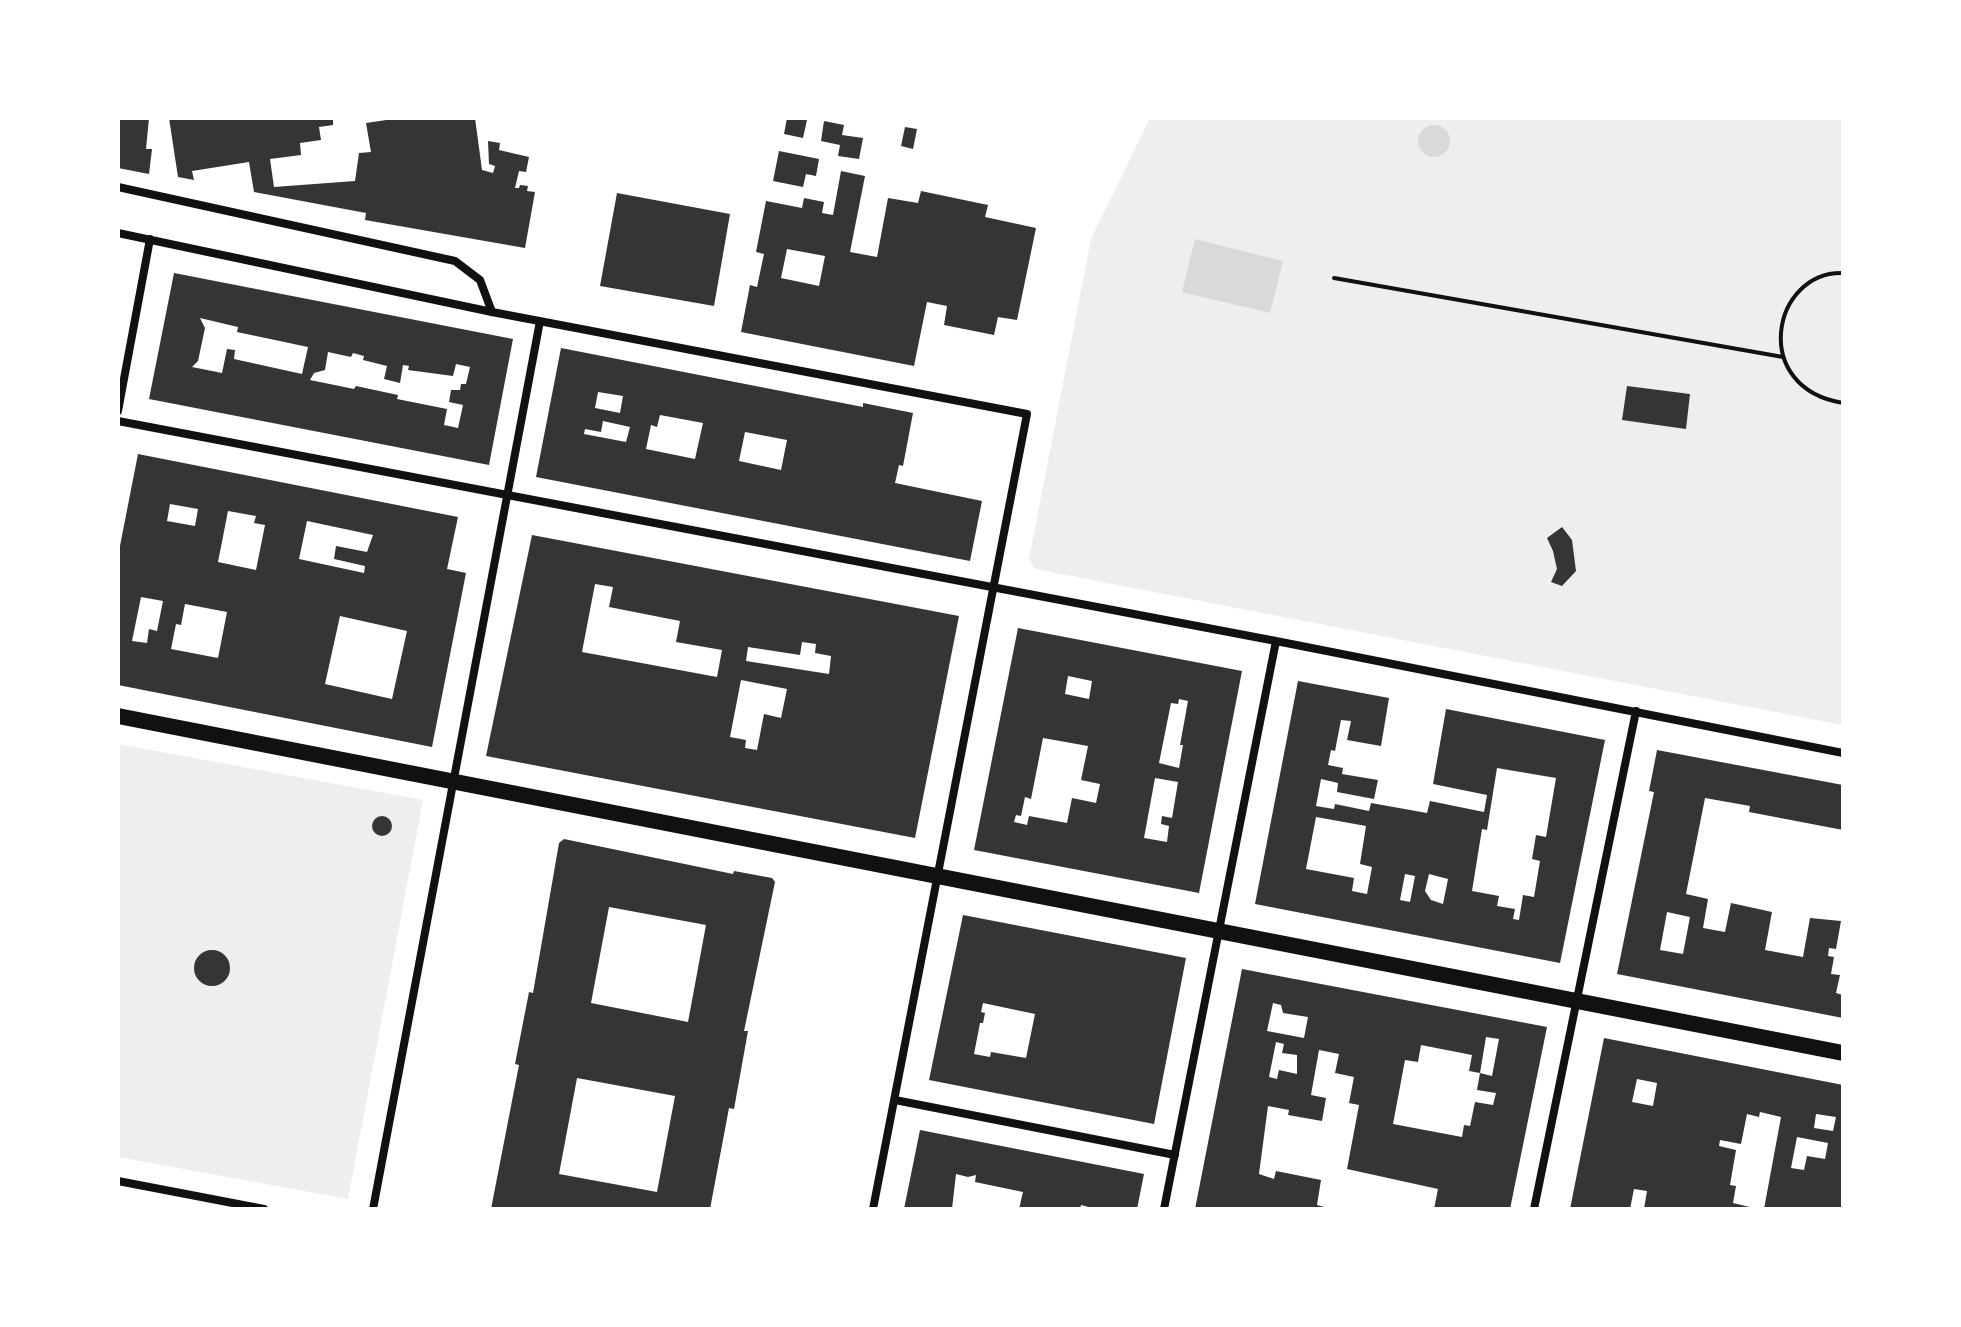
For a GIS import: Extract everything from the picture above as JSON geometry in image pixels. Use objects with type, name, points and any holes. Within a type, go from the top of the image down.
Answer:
[{"type":"main road","points":[[118,716],[1843,1053]]},
{"type":"street","points":[[118,187],[455,261],[480,280],[492,312]]},
{"type":"street","points":[[118,233],[492,312],[1027,414],[873,1209]]},
{"type":"street","points":[[118,411],[150,239]]},
{"type":"street","points":[[373,1209],[540,321]]},
{"type":"street","points":[[118,421],[1276,641],[1843,753]]},
{"type":"street","points":[[1164,1209],[1276,641]]},
{"type":"street","points":[[1534,1209],[1636,711]]},
{"type":"street","points":[[895,1100],[1175,1155]]},
{"type":"street","points":[[118,1181],[264,1209]]},
{"type":"path","points":[[1843,273],[1815,280],[1797,294],[1785,313],[1780,335],[1783,357],[1792,376],[1806,391],[1825,400],[1843,403]]},
{"type":"path","points":[[1334,278],[1783,357]]},
{"type":"shaded area","points":[[1150,118],[1843,118],[1843,725],[1035,569],[1029,559],[1091,239]]},
{"type":"shaded area","points":[[1434,125],[1445,130],[1450,141],[1445,152],[1434,157],[1423,152],[1418,141],[1423,130]]},
{"type":"shaded area","points":[[1195,239],[1283,261],[1270,313],[1182,292]]},
{"type":"shaded area","points":[[118,744],[423,800],[348,1199],[118,1157]]},
{"type":"building","points":[[118,118],[149,118],[146,149],[152,149],[149,174],[118,168]]},
{"type":"building","points":[[169,118],[333,118],[333,125],[319,127],[321,140],[300,143],[301,155],[270,159],[274,187],[355,181],[359,153],[371,152],[366,123],[400,118],[475,118],[482,170],[493,173],[495,166],[489,164],[488,141],[500,143],[499,150],[529,157],[526,172],[519,171],[515,188],[528,186],[527,191],[535,192],[525,248],[365,220],[366,213],[254,192],[249,162],[192,171],[194,180],[178,177]]},
{"type":"building","points":[[787,118],[807,120],[803,138],[784,134]]},
{"type":"building","points":[[824,121],[844,125],[842,135],[863,138],[859,159],[838,156],[840,145],[821,141]]},
{"type":"building","points":[[905,127],[917,129],[913,149],[901,146]]},
{"type":"building","points":[[779,151],[819,159],[816,176],[806,174],[803,187],[773,181]]},
{"type":"building","points":[[841,171],[865,176],[850,252],[877,257],[888,198],[918,203],[921,191],[988,205],[985,217],[1036,228],[1017,320],[998,317],[994,335],[944,325],[947,306],[927,302],[914,366],[741,332],[750,285],[757,287],[764,254],[756,252],[766,201],[802,208],[804,198],[824,202],[822,213],[833,215]],"holes":[[[787,249],[825,256],[819,286],[781,278]]]},
{"type":"building","points":[[617,193],[730,214],[714,306],[600,286]]},
{"type":"building","points":[[174,273],[513,339],[489,465],[149,399]],"holes":[[[200,318],[238,327],[237,332],[308,347],[302,374],[234,359],[235,350],[227,349],[222,373],[192,367],[198,361],[205,328]],[[328,352],[351,357],[353,353],[364,356],[363,360],[387,366],[384,379],[400,383],[403,365],[409,366],[408,370],[453,376],[456,364],[470,367],[466,384],[461,384],[460,390],[451,390],[449,402],[463,405],[458,428],[444,425],[447,409],[397,399],[398,395],[356,386],[354,389],[310,380],[314,373],[325,370]]]},
{"type":"building","points":[[561,348],[863,407],[863,403],[913,413],[903,466],[899,465],[895,483],[982,501],[970,561],[536,477]],"holes":[[[598,392],[623,396],[620,413],[595,408]],[[660,415],[703,423],[695,459],[646,449],[651,425],[657,427]],[[603,421],[630,427],[626,442],[584,434],[585,429],[601,432]],[[745,432],[787,440],[781,470],[739,461]]]},
{"type":"building","points":[[1627,386],[1690,394],[1686,429],[1622,420]]},
{"type":"building","points":[[138,454],[458,517],[447,569],[466,573],[432,747],[118,685],[118,556]],"holes":[[[170,504],[198,509],[195,526],[167,521]],[[228,511],[256,516],[254,523],[265,525],[256,570],[218,562]],[[307,521],[373,535],[367,552],[336,546],[334,559],[365,566],[364,573],[299,559]],[[141,597],[163,601],[157,631],[149,629],[147,643],[132,641]],[[185,604],[227,612],[218,658],[171,649],[176,624],[181,625]],[[340,616],[407,631],[392,699],[325,684]]]},
{"type":"building","points":[[1562,527],[1572,540],[1576,571],[1562,586],[1551,582],[1557,569],[1547,538]]},
{"type":"building","points":[[532,535],[959,616],[915,838],[486,756]],"holes":[[[595,584],[613,587],[609,607],[680,621],[676,642],[722,650],[717,677],[582,652]],[[802,642],[816,644],[815,653],[831,656],[829,674],[746,661],[748,647],[800,655]],[[741,680],[787,689],[781,718],[764,714],[757,750],[745,748],[746,740],[730,737]]]},
{"type":"building","points":[[1018,628],[1242,671],[1199,893],[974,850]],"holes":[[[1068,676],[1092,681],[1089,699],[1065,694]],[[1179,699],[1188,701],[1179,768],[1159,763],[1171,703],[1178,704]],[[1043,738],[1088,746],[1081,780],[1100,784],[1096,803],[1072,798],[1067,823],[1029,816],[1027,825],[1014,822],[1016,815],[1021,816],[1025,797],[1031,799]],[[1155,778],[1178,782],[1172,818],[1162,816],[1161,824],[1169,826],[1167,842],[1144,838]]]},
{"type":"building","points":[[1298,681],[1389,698],[1381,746],[1347,740],[1351,721],[1341,720],[1335,751],[1331,750],[1328,765],[1343,768],[1342,774],[1378,780],[1374,799],[1337,792],[1338,783],[1321,779],[1316,806],[1334,809],[1335,804],[1369,811],[1371,803],[1427,813],[1430,801],[1484,812],[1487,795],[1433,784],[1446,709],[1605,740],[1560,963],[1255,904]],"holes":[[[1497,768],[1556,778],[1546,837],[1536,835],[1532,859],[1540,861],[1534,897],[1523,895],[1519,920],[1513,919],[1515,909],[1497,906],[1499,896],[1472,891],[1482,829],[1487,830]],[[1316,817],[1366,826],[1360,864],[1372,867],[1367,894],[1352,891],[1354,878],[1306,869]],[[1405,874],[1415,876],[1410,902],[1400,900]],[[1429,874],[1448,879],[1443,904],[1431,900],[1425,891]]]},
{"type":"building","points":[[1657,750],[1843,785],[1843,830],[1749,812],[1750,806],[1705,798],[1686,894],[1708,899],[1703,928],[1725,932],[1731,903],[1772,912],[1765,950],[1803,957],[1810,918],[1841,921],[1836,949],[1829,948],[1828,956],[1834,957],[1831,974],[1840,975],[1836,993],[1843,995],[1843,1018],[1617,974],[1654,792],[1649,791]],"holes":[[[1667,912],[1690,917],[1683,954],[1660,950]]]},
{"type":"building","points":[[382,816],[389,819],[392,826],[389,833],[382,836],[375,833],[372,826],[375,819]]},
{"type":"building","points":[[564,839],[733,874],[734,871],[772,878],[775,882],[744,1031],[748,1031],[734,1109],[729,1108],[710,1209],[491,1209],[519,1065],[515,1064],[529,992],[533,993],[559,843]],"holes":[[[609,907],[706,925],[688,1022],[591,1003]],[[577,1078],[675,1096],[657,1192],[559,1174]]]},
{"type":"building","points":[[963,915],[1186,958],[1154,1124],[929,1080]],"holes":[[[983,1003],[1035,1014],[1026,1058],[991,1052],[990,1057],[974,1054],[985,1013],[981,1012]]]},
{"type":"building","points":[[212,950],[224,956],[230,968],[224,980],[212,986],[200,980],[194,968],[200,956]]},
{"type":"building","points":[[1242,969],[1547,1027],[1510,1209],[1434,1209],[1438,1189],[1347,1169],[1359,1105],[1349,1103],[1354,1077],[1335,1073],[1339,1054],[1319,1050],[1311,1095],[1326,1098],[1322,1121],[1288,1115],[1289,1110],[1268,1106],[1259,1174],[1274,1179],[1276,1171],[1321,1180],[1317,1205],[1332,1209],[1195,1209]],"holes":[[[1273,1003],[1281,1005],[1283,1013],[1308,1017],[1304,1038],[1267,1031]],[[1486,1037],[1499,1039],[1492,1076],[1480,1073]],[[1276,1042],[1284,1044],[1282,1053],[1297,1055],[1297,1074],[1279,1070],[1277,1079],[1269,1077]],[[1421,1045],[1472,1055],[1469,1071],[1480,1073],[1477,1090],[1496,1093],[1493,1105],[1475,1102],[1470,1126],[1464,1125],[1462,1137],[1393,1124],[1405,1060],[1418,1062]]]},
{"type":"building","points":[[1604,1038],[1843,1085],[1843,1209],[1764,1209],[1781,1117],[1760,1112],[1759,1117],[1747,1114],[1741,1144],[1720,1140],[1719,1146],[1736,1150],[1730,1185],[1736,1186],[1733,1203],[1758,1209],[1644,1209],[1647,1191],[1634,1189],[1630,1209],[1570,1209]],"holes":[[[1637,1079],[1657,1083],[1653,1106],[1632,1102]],[[1816,1114],[1836,1117],[1833,1131],[1814,1128]],[[1797,1137],[1828,1143],[1825,1159],[1807,1156],[1804,1170],[1791,1168]]]},
{"type":"building","points":[[920,1130],[1144,1174],[1137,1209],[1096,1209],[1081,1205],[1080,1209],[1019,1209],[1023,1192],[975,1182],[976,1175],[956,1174],[952,1209],[904,1209]]}]
